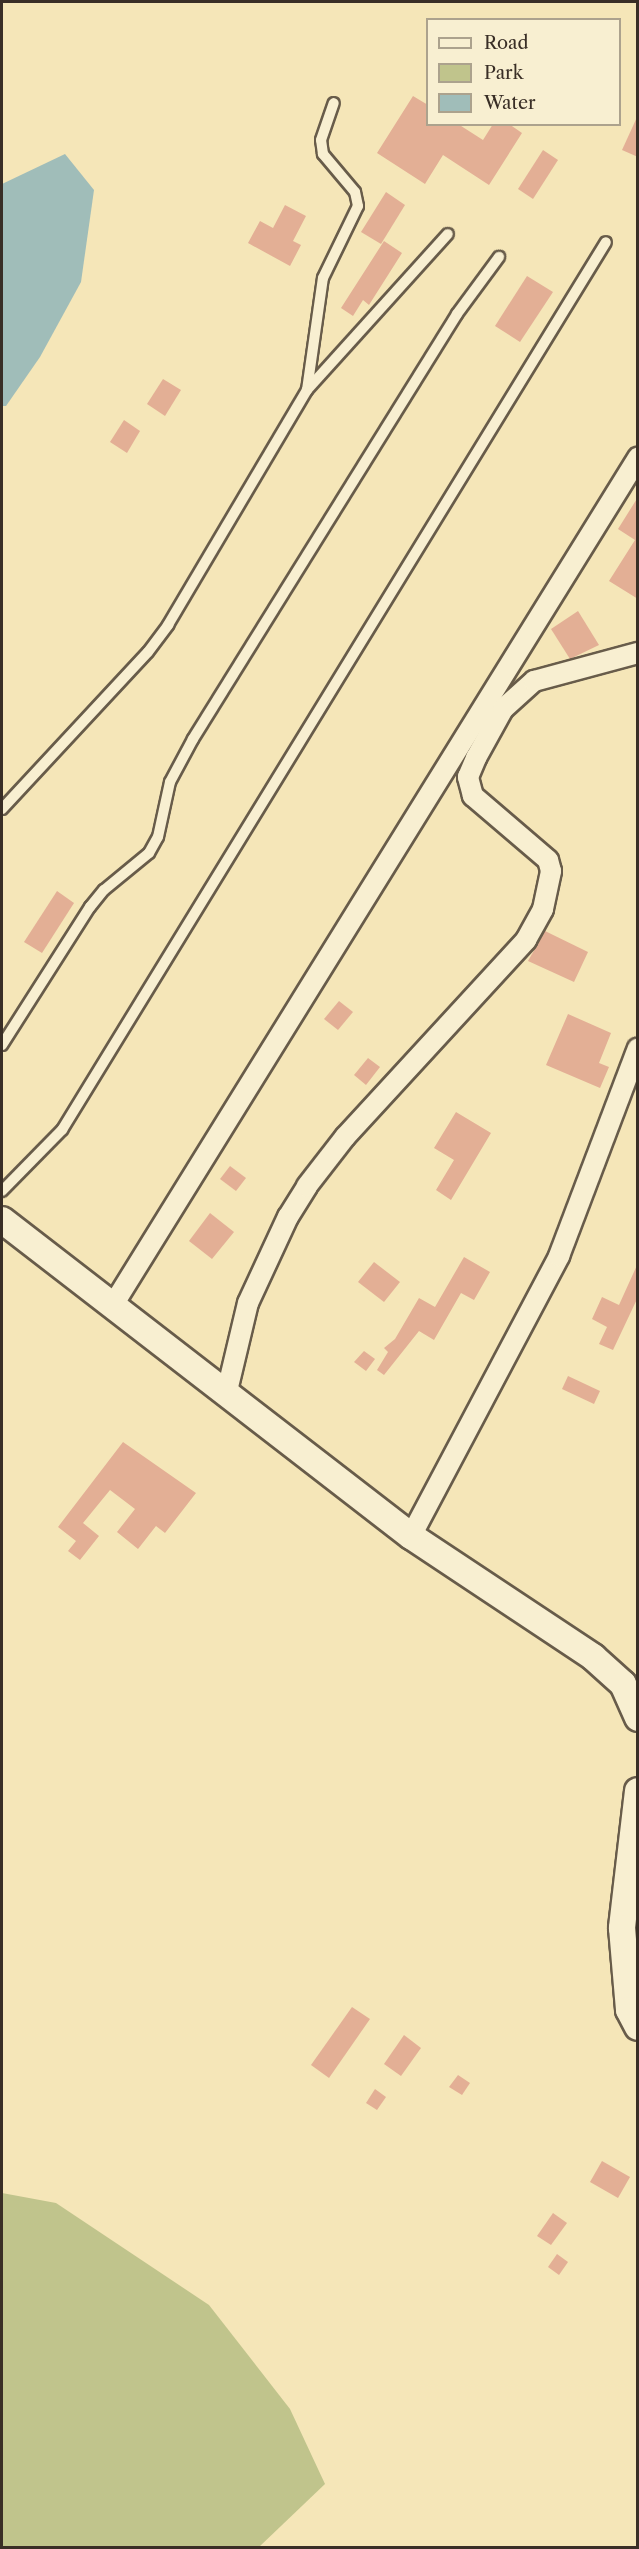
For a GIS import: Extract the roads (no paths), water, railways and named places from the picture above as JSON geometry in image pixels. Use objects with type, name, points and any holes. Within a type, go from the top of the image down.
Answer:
[{"type":"street","points":[[113,1305],[638,458]]},
{"type":"street","points":[[227,1391],[248,1302],[288,1217],[307,1186],[345,1137],[526,940],[543,909],[550,882],[548,860],[542,851],[480,804],[468,786],[468,777],[481,748],[509,702],[534,681],[638,653]]},
{"type":"street","points":[[411,1536],[559,1256],[638,1048]]},
{"type":"street","points":[[2,1220],[227,1391],[411,1536],[593,1657],[622,1684],[638,1718]]},
{"type":"street","points":[[638,1791],[622,1928],[629,2010],[638,2027]]},
{"type":"lane","points":[[307,390],[323,278],[358,206],[355,192],[323,154],[321,140],[334,103]]},
{"type":"lane","points":[[2,809],[108,698],[168,625],[307,390],[448,234]]},
{"type":"lane","points":[[2,1191],[62,1130],[606,242]]},
{"type":"lane","points":[[2,1045],[90,907],[104,890],[150,853],[161,828],[170,782],[187,748],[458,314],[499,257]]},
{"type":"water","points":[[65,154],[94,190],[81,282],[40,357],[6,406],[2,406],[2,184]]}]
